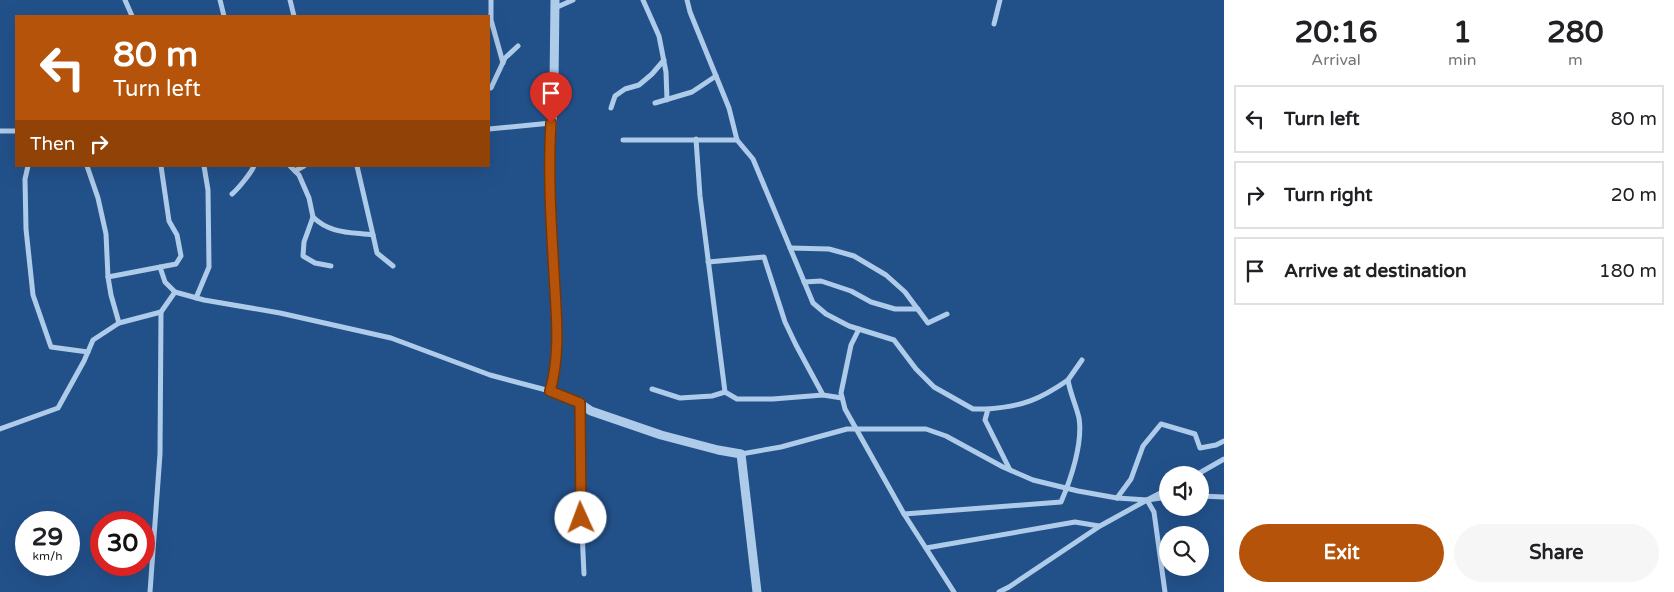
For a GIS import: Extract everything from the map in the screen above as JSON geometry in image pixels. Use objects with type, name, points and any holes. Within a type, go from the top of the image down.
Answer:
[{"type":"street","points":[[125,0],[132,15]]},
{"type":"street","points":[[220,0],[224,15]]},
{"type":"street","points":[[290,0],[294,15]]},
{"type":"street","points":[[491,0],[492,20],[502,63]]},
{"type":"street","points":[[550,391],[555,373],[556,314],[550,158],[554,84],[555,4],[573,0]]},
{"type":"street","points":[[643,0],[659,36],[666,72],[667,100]]},
{"type":"street","points":[[687,0],[690,12],[729,108],[737,140],[753,159],[813,303],[826,314],[859,329],[894,340],[916,369],[934,387],[973,409],[988,409],[1027,403],[1050,392],[1068,380],[1082,360]]},
{"type":"street","points":[[994,24],[1000,0]]},
{"type":"street","points":[[490,88],[504,58],[518,46]]},
{"type":"street","points":[[611,108],[615,96],[625,89],[640,85],[664,60]]},
{"type":"street","points":[[655,103],[692,92],[716,76]]},
{"type":"street","points":[[490,129],[551,123]]},
{"type":"street","points":[[0,131],[15,131]]},
{"type":"street","points":[[696,139],[700,196],[725,392]]},
{"type":"street","points":[[623,140],[737,140]]},
{"type":"street","points":[[28,167],[25,179],[26,229],[33,295],[51,347],[88,352]]},
{"type":"street","points":[[87,167],[98,198],[106,234],[108,277],[119,323]]},
{"type":"street","points":[[108,277],[176,264],[181,256],[176,235],[169,221],[161,167]]},
{"type":"street","points":[[196,298],[210,267],[208,190],[204,167]]},
{"type":"street","points":[[232,194],[240,187],[253,167]]},
{"type":"street","points":[[291,167],[299,176],[309,198],[313,217],[304,242],[303,256],[315,264],[331,266]]},
{"type":"street","points":[[295,171],[302,167]]},
{"type":"street","points":[[357,167],[377,253],[393,266]]},
{"type":"street","points":[[313,217],[320,224],[335,231],[373,235]]},
{"type":"street","points":[[790,248],[829,249],[854,256],[886,275],[905,292],[928,323],[947,314]]},
{"type":"street","points":[[708,262],[764,256],[785,322],[824,395]]},
{"type":"street","points":[[160,267],[165,282],[174,292],[391,338],[490,375],[550,391],[580,403],[591,411],[660,435],[718,450],[741,454],[781,447],[847,429],[926,429],[946,436],[1033,480],[1117,498],[1147,500],[1159,498]]},
{"type":"street","points":[[804,282],[821,281],[851,291],[870,302],[895,309],[918,309]]},
{"type":"street","points":[[150,592],[160,454],[161,312],[174,292]]},
{"type":"street","points":[[0,429],[58,408],[94,340],[119,323],[161,312]]},
{"type":"street","points":[[859,329],[849,352],[841,393],[845,409],[904,514],[954,592]]},
{"type":"street","points":[[904,514],[1061,502],[1067,488],[1080,436],[1079,418],[1068,380]]},
{"type":"street","points":[[652,390],[680,398],[712,396],[725,392],[737,399],[773,399],[824,395],[842,398]]},
{"type":"street","points":[[580,403],[579,466],[584,574]]},
{"type":"street","points":[[988,409],[985,420],[1010,470]]},
{"type":"street","points":[[1117,498],[1131,479],[1143,446],[1161,424],[1195,434],[1200,448],[1216,445],[1224,441]]},
{"type":"street","points":[[741,454],[757,592]]},
{"type":"street","points":[[1209,468],[1224,460]]},
{"type":"street","points":[[999,592],[1009,588],[1100,526],[1159,494]]},
{"type":"street","points":[[1209,496],[1224,497]]},
{"type":"street","points":[[1147,500],[1154,512],[1166,592]]},
{"type":"street","points":[[926,548],[1075,522],[1100,526]]},
{"type":"route","points":[[551,123],[550,158],[556,314],[555,373],[550,391],[580,403],[579,466],[581,518]]}]
